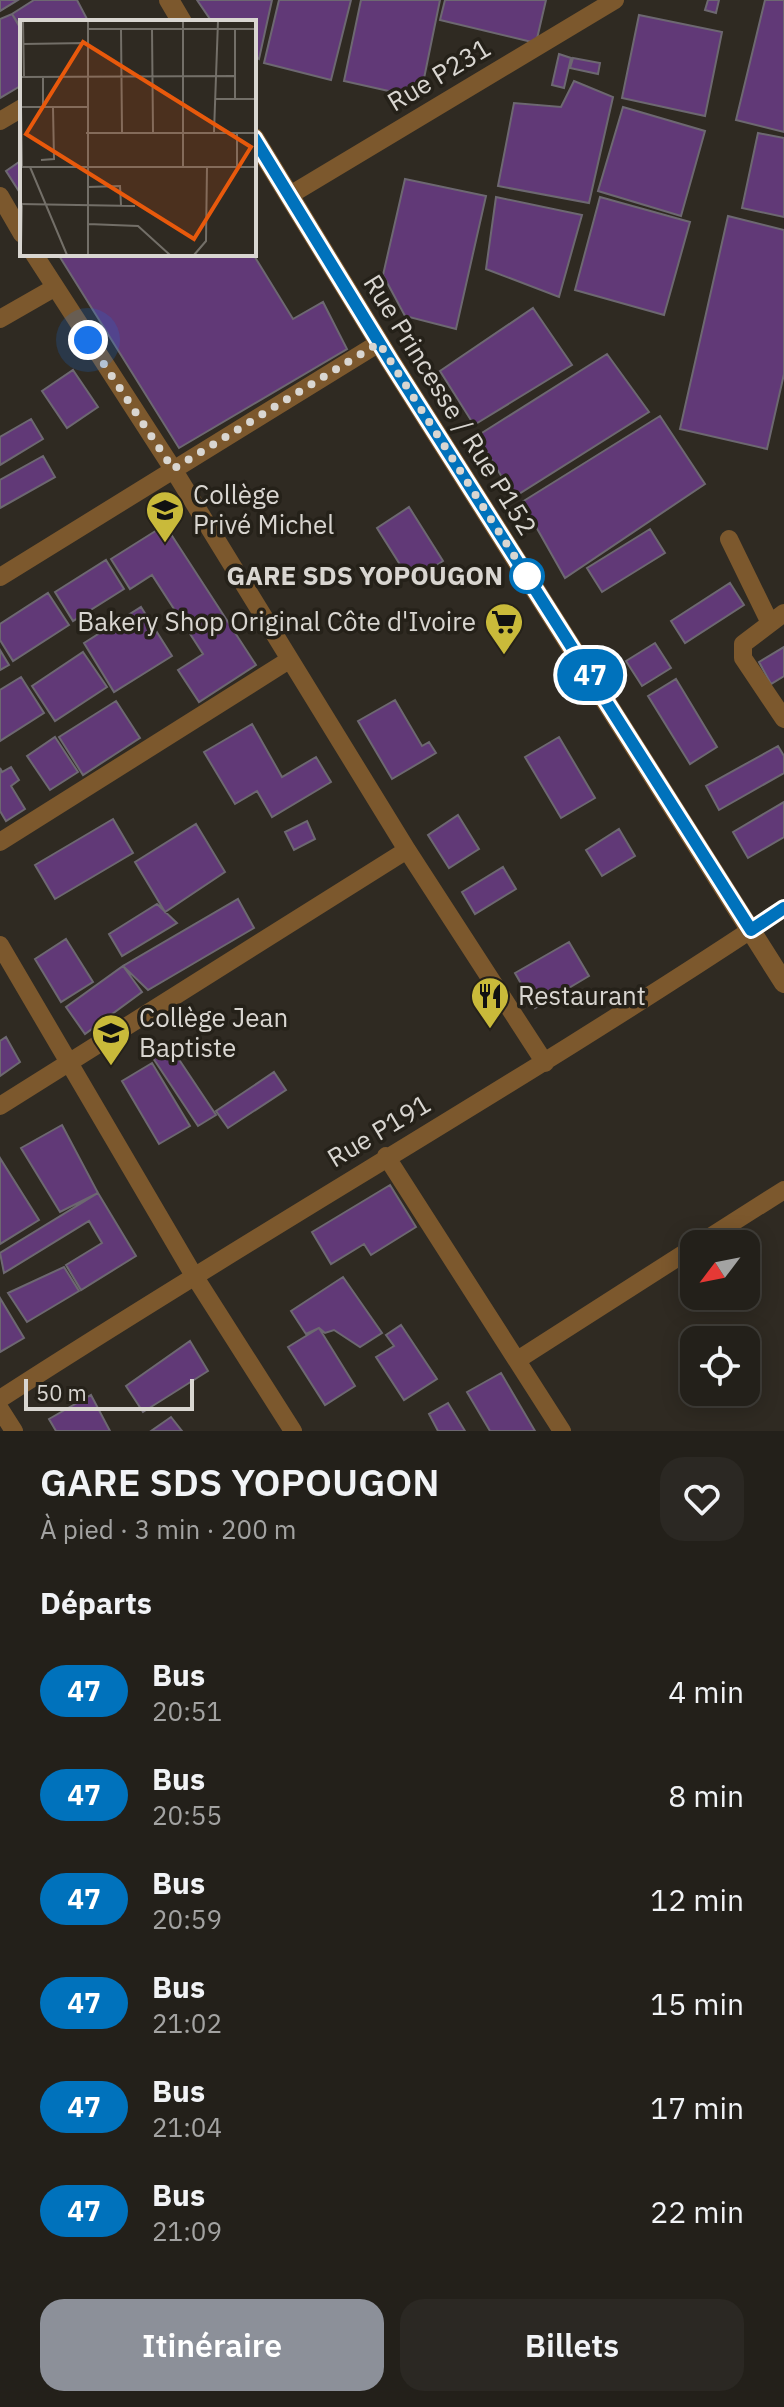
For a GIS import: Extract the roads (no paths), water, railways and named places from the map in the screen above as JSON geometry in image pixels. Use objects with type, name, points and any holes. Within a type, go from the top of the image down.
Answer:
[{"type":"street","name":"Rue P231","points":[[290,195],[615,0]]},
{"type":"street","points":[[0,121],[20,109]]},
{"type":"street","name":"Rue Princesse / Rue P152","points":[[256,141],[379,343],[784,983]]},
{"type":"street","points":[[0,196],[20,231]]},
{"type":"street","points":[[35,256],[173,469],[407,850],[545,1063]]},
{"type":"street","points":[[0,319],[54,288]]},
{"type":"street","points":[[0,577],[379,343]]},
{"type":"street","points":[[729,539],[776,617],[743,644],[743,658],[784,719]]},
{"type":"street","points":[[0,842],[289,660]]},
{"type":"street","points":[[0,1106],[407,850]]},
{"type":"street","name":"Rue P191","points":[[0,1399],[193,1274],[545,1063],[784,908]]},
{"type":"street","points":[[0,945],[193,1274],[293,1431]]},
{"type":"street","points":[[386,1156],[519,1359],[557,1429]]},
{"type":"street","points":[[721,1230],[784,1190]]},
{"type":"street","points":[[519,1359],[680,1256]]},
{"type":"street","points":[[0,1409],[14,1431]]},
{"type":"place","name":"Collège Privé Michel","points":[[165,544]]},
{"type":"place","name":"GARE SDS YOPOUGON","points":[[527,576]]},
{"type":"place","name":"Bakery Shop Original Côte d'Ivoire","points":[[504,656]]},
{"type":"place","name":"Restaurant","points":[[490,1030]]},
{"type":"place","name":"Collège Jean Baptiste","points":[[111,1067]]}]
